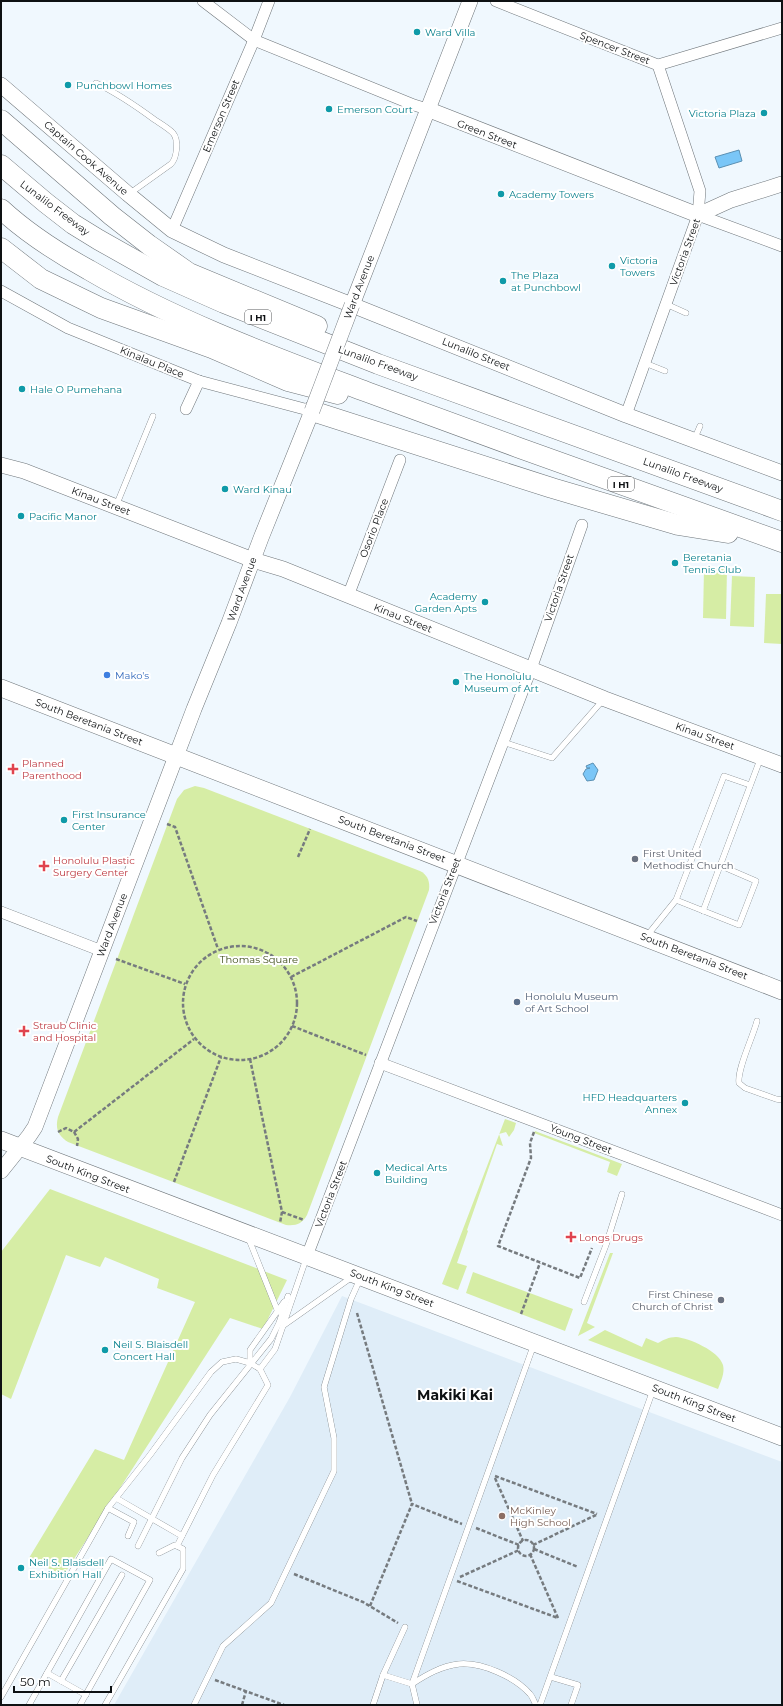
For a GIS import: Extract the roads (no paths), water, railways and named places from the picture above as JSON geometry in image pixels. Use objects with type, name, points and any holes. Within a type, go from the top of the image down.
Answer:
[{"type":"highway","points":[[1,120],[112,216],[149,246],[189,273],[539,422]]},
{"type":"highway","name":"Lunalilo Freeway","points":[[1,165],[24,186],[73,224],[120,254],[163,276],[299,334],[782,511]]},
{"type":"highway","name":"I H1","points":[[1,209],[61,254],[127,292],[206,328],[331,378],[459,426],[779,541]]},
{"type":"highway","points":[[1,248],[41,279],[101,308],[212,348],[288,381],[459,426]]},
{"type":"highway","points":[[312,412],[552,488],[678,525],[779,541]]},
{"type":"highway","points":[[611,449],[782,500]]},
{"type":"main road","name":"Ward Avenue","points":[[1,1171],[34,1127],[176,756],[312,412],[352,304],[470,1]]},
{"type":"main road","name":"Captain Cook Avenue","points":[[1,85],[172,230]]},
{"type":"main road","name":"Green Street","points":[[427,110],[698,215]]},
{"type":"main road","points":[[698,215],[731,200],[782,184]]},
{"type":"main road","name":"Lunalilo Street","points":[[172,230],[224,254],[626,415],[782,473]]},
{"type":"main road","name":"Kinau Street","points":[[1,460],[24,471],[253,560],[283,569],[605,699],[782,765]]},
{"type":"main road","name":"Kinau Street","points":[[1,465],[24,471]]},
{"type":"main road","name":"South Beretania Street","points":[[1,688],[782,991]]},
{"type":"main road","name":"South King Street","points":[[1,1140],[782,1437]]},
{"type":"street","name":"Green Street","points":[[203,1],[254,40],[427,110]]},
{"type":"street","name":"Emerson Street","points":[[172,230],[254,40],[269,1]]},
{"type":"street","name":"Spencer Street","points":[[496,1],[658,65],[782,28]]},
{"type":"street","name":"Victoria Street","points":[[626,415],[698,215],[700,191],[658,65]]},
{"type":"street","name":"Green Street","points":[[698,215],[782,246]]},
{"type":"street","name":"Kinalau Place","points":[[1,291],[68,328],[199,381],[312,412]]},
{"type":"street","points":[[186,409],[199,381]]},
{"type":"street","name":"Osorio Place","points":[[348,596],[400,460]]},
{"type":"street","name":"Victoria Street","points":[[307,1256],[531,669],[582,525]]},
{"type":"street","points":[[1,912],[102,951]]},
{"type":"street","name":"Young Street","points":[[380,1063],[782,1215]]},
{"type":"lane","points":[[96,82],[117,93],[174,133],[176,142],[175,158],[171,164],[128,194]]},
{"type":"lane","points":[[666,304],[686,313]]},
{"type":"lane","points":[[645,363],[665,371]]},
{"type":"lane","points":[[116,507],[153,416]]},
{"type":"lane","points":[[694,441],[700,426]]},
{"type":"lane","points":[[502,742],[552,758],[605,699]]},
{"type":"lane","points":[[703,911],[719,865],[761,757]]},
{"type":"lane","points":[[646,938],[676,900],[724,776],[750,785]]},
{"type":"lane","points":[[676,900],[739,925],[756,880],[719,865]]},
{"type":"lane","points":[[757,1021],[740,1072],[739,1083],[745,1088],[782,1100]]},
{"type":"lane","points":[[584,1302],[606,1245],[622,1194]]},
{"type":"lane","points":[[246,1233],[278,1312]]},
{"type":"lane","points":[[260,1368],[275,1349],[307,1256]]},
{"type":"lane","points":[[284,1325],[358,1276]]},
{"type":"lane","points":[[194,1705],[223,1646],[271,1604],[334,1471],[334,1438],[324,1387],[358,1276]]},
{"type":"lane","points":[[250,1363],[250,1350],[278,1312],[298,1280]]},
{"type":"lane","points":[[138,1546],[182,1458],[210,1415],[250,1363],[265,1347],[275,1331],[288,1296]]},
{"type":"lane","points":[[417,1705],[412,1684],[534,1343]]},
{"type":"lane","points":[[1,1697],[108,1508],[150,1455],[211,1372],[222,1362],[229,1360],[236,1359],[250,1363],[260,1368],[268,1385],[213,1475],[176,1546]]},
{"type":"lane","points":[[540,1705],[654,1388]]},
{"type":"lane","points":[[116,1498],[182,1536]]},
{"type":"lane","points":[[108,1508],[134,1522],[128,1536]]},
{"type":"lane","points":[[105,1705],[183,1569],[183,1549],[174,1545],[159,1553]]},
{"type":"lane","points":[[29,1705],[111,1559],[150,1580],[80,1705]]},
{"type":"lane","points":[[61,1681],[122,1575]]},
{"type":"lane","points":[[373,1705],[383,1675],[405,1627]]},
{"type":"lane","points":[[383,1675],[412,1684],[434,1670],[460,1664],[488,1668],[511,1679],[531,1695],[536,1705]]},
{"type":"lane","points":[[47,1673],[86,1695]]},
{"type":"lane","points":[[551,1677],[578,1685],[571,1705]]},
{"type":"water","points":[[739,150],[742,161],[719,168],[715,157]]},
{"type":"water","points":[[593,763],[598,770],[594,780],[587,781],[583,774],[586,769],[590,768],[587,768],[586,766]]},
{"type":"place","name":"Ward Villa","points":[[417,32]]},
{"type":"place","name":"Punchbowl Homes","points":[[68,85]]},
{"type":"place","name":"Emerson Court","points":[[329,109]]},
{"type":"place","name":"Victoria Plaza","points":[[764,113]]},
{"type":"place","name":"Academy Towers","points":[[501,194]]},
{"type":"place","name":"Victoria Towers","points":[[612,266]]},
{"type":"place","name":"The Plaza at Punchbowl","points":[[503,281]]},
{"type":"place","name":"Hale O Pumehana","points":[[22,389]]},
{"type":"place","name":"Ward Kinau","points":[[225,489]]},
{"type":"place","name":"Pacific Manor","points":[[21,516]]},
{"type":"place","name":"Beretania Tennis Club","points":[[675,563]]},
{"type":"place","name":"Academy Garden Apts","points":[[485,602]]},
{"type":"place","name":"Mako's","points":[[107,675]]},
{"type":"place","name":"The Honolulu Museum of Art","points":[[456,682]]},
{"type":"place","name":"Planned Parenthood","points":[[13,769]]},
{"type":"place","name":"First Insurance Center","points":[[64,820]]},
{"type":"place","name":"First United Methodist Church","points":[[635,859]]},
{"type":"place","name":"Honolulu Plastic Surgery Center","points":[[44,866]]},
{"type":"place","name":"Honolulu Museum of Art School","points":[[517,1002]]},
{"type":"place","name":"Straub Clinic and Hospital","points":[[24,1031]]},
{"type":"place","name":"HFD Headquarters Annex","points":[[685,1103]]},
{"type":"place","name":"Medical Arts Building","points":[[377,1173]]},
{"type":"place","name":"Longs Drugs","points":[[571,1237]]},
{"type":"place","name":"First Chinese Church of Christ","points":[[721,1300]]},
{"type":"place","name":"Neil S. Blaisdell Concert Hall","points":[[105,1350]]},
{"type":"place","name":"McKinley High School","points":[[502,1516]]},
{"type":"place","name":"Neil S. Blaisdell Exhibition Hall","points":[[21,1568]]},
{"type":"district","name":"Makiki Kai","points":[[455,1395]]},
{"type":"park label","name":"Thomas Square","points":[[259,959]]}]
